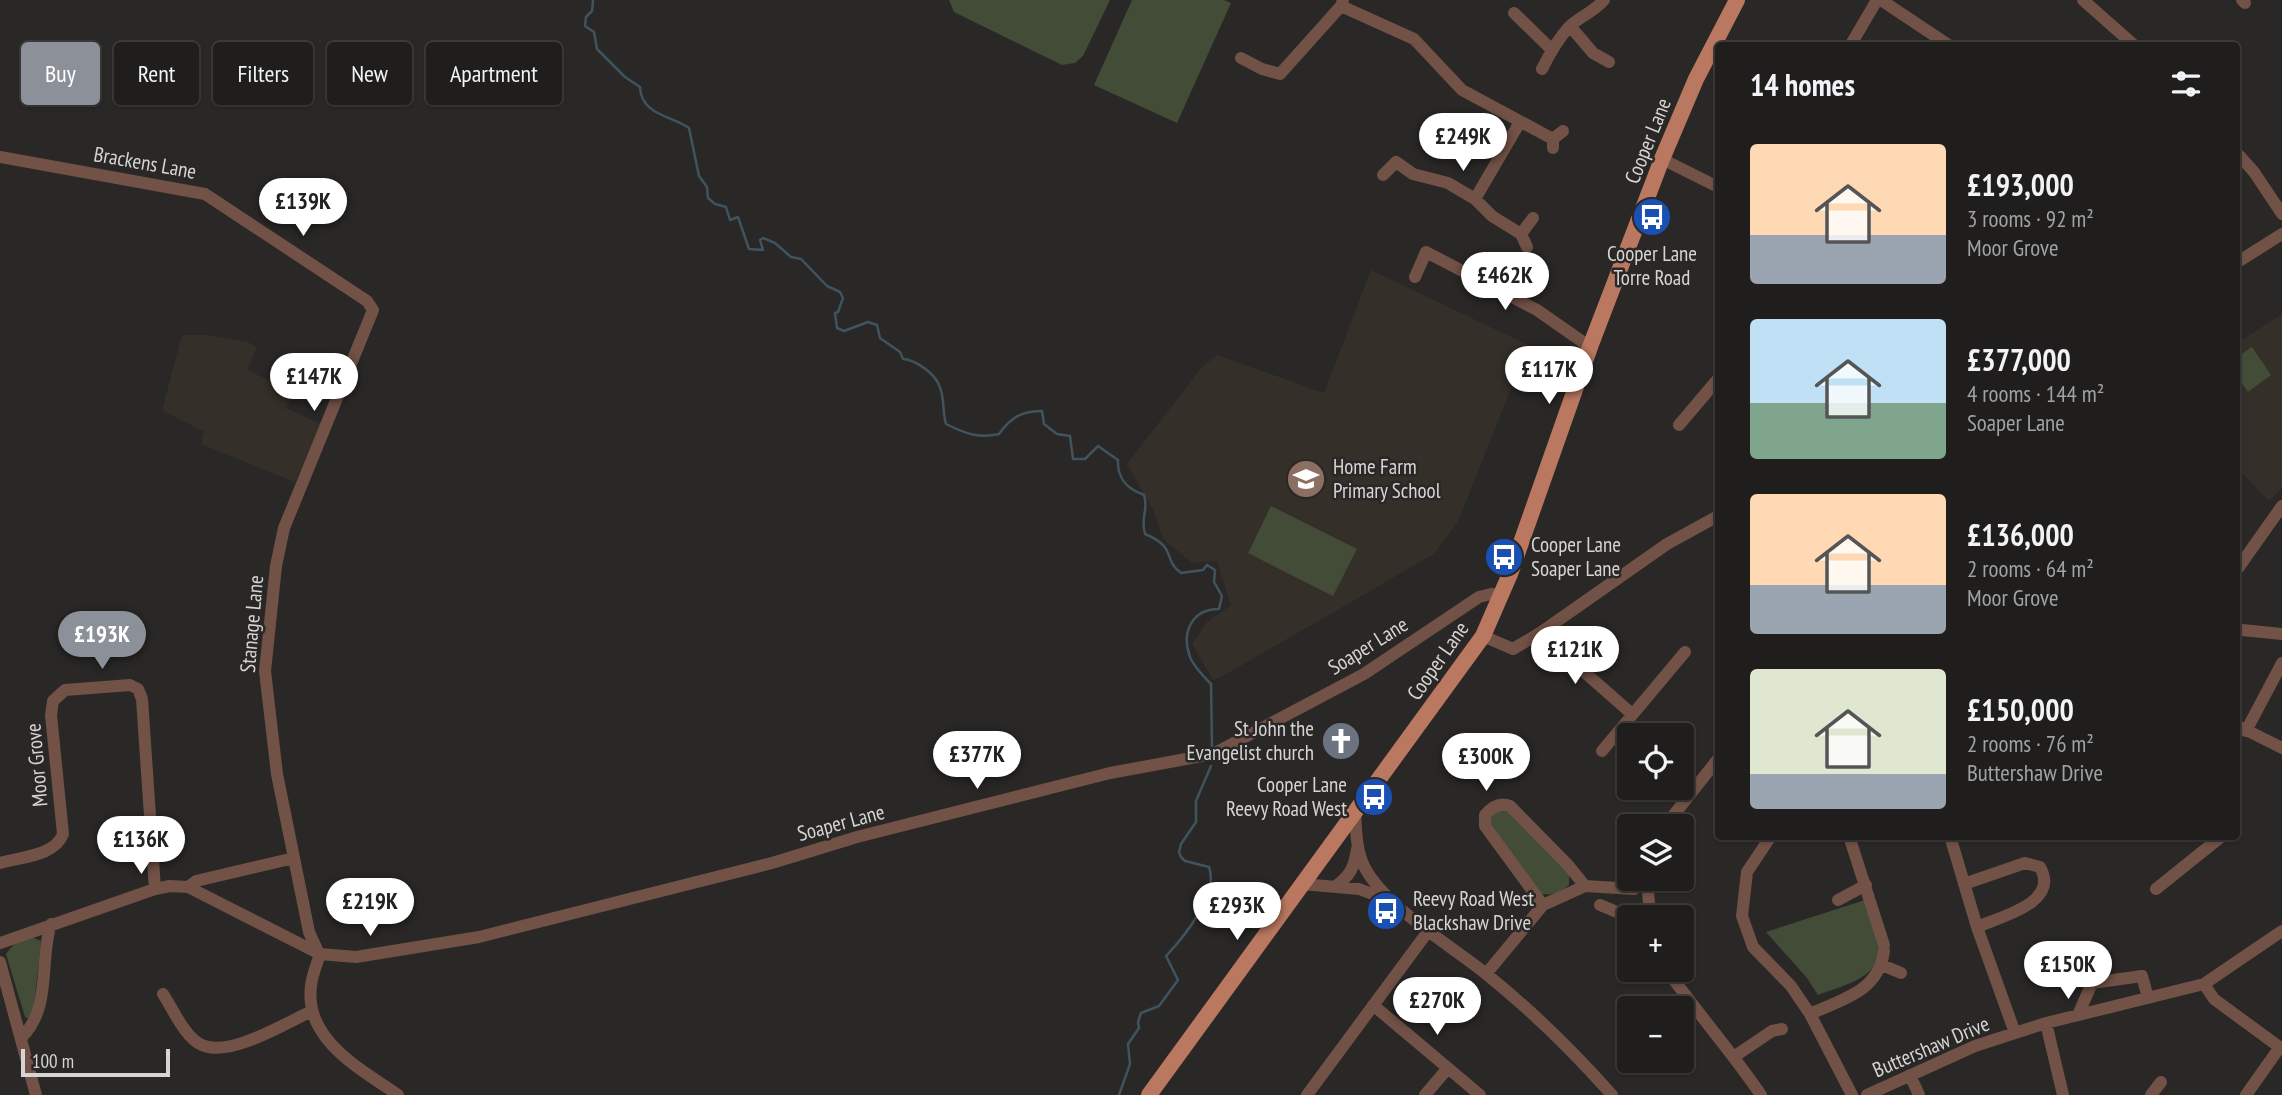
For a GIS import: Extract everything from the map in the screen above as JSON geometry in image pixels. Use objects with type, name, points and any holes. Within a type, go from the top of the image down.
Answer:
[{"type":"main road","name":"Cooper Lane","points":[[1715,42],[1737,0]]},
{"type":"main road","name":"Cooper Lane","points":[[1149,1095],[1483,636],[1501,596],[1590,347],[1662,159],[1696,79],[1715,42]]},
{"type":"street","points":[[1542,69],[1570,26],[1604,0]]},
{"type":"street","points":[[1853,42],[1879,0],[1944,42]]},
{"type":"street","points":[[2083,0],[2130,42]]},
{"type":"street","points":[[1241,58],[1282,79],[1342,3],[1414,40],[1462,90],[1556,139]]},
{"type":"street","points":[[1514,13],[1552,50]]},
{"type":"street","points":[[1570,26],[1593,53],[1609,62]]},
{"type":"street","points":[[1475,199],[1520,122]]},
{"type":"street","points":[[2240,157],[2282,214]]},
{"type":"street","name":"Brackens Lane","points":[[0,158],[205,194],[367,301],[373,310]]},
{"type":"street","points":[[1662,159],[1715,186]]},
{"type":"street","points":[[1383,175],[1396,162],[1413,174],[1448,183],[1475,199],[1492,216],[1521,233],[1527,247]]},
{"type":"street","points":[[1521,233],[1533,218]]},
{"type":"street","points":[[2240,260],[2282,234]]},
{"type":"street","points":[[1415,277],[1421,249],[1537,310],[1590,347]]},
{"type":"street","name":"Stanage Lane","points":[[320,954],[309,932],[277,774],[265,671],[277,557],[290,510],[316,453],[373,310]]},
{"type":"street","points":[[1679,425],[1715,383]]},
{"type":"street","points":[[2240,565],[2282,506]]},
{"type":"street","points":[[1483,636],[1513,649],[1541,633],[1667,544],[1715,518]]},
{"type":"street","name":"Soaper Lane","points":[[320,954],[356,957],[480,937],[1110,773],[1213,754],[1364,674],[1479,597],[1491,594],[1501,596]]},
{"type":"street","points":[[2242,630],[2282,634]]},
{"type":"street","points":[[1541,633],[1632,715]]},
{"type":"street","points":[[1602,751],[1685,652]]},
{"type":"street","points":[[2282,663],[2241,728],[2282,748]]},
{"type":"street","name":"Moor Grove","points":[[0,863],[53,849],[60,843],[63,834],[51,715],[53,701],[65,690],[130,685],[138,689],[142,699],[155,889]]},
{"type":"street","points":[[1674,814],[1715,762]]},
{"type":"street","points":[[1543,905],[1485,826],[1485,815],[1490,809],[1499,805],[1510,806],[1585,886]]},
{"type":"street","points":[[1336,886],[1350,876],[1355,865],[1355,811]]},
{"type":"street","points":[[1768,840],[1747,872],[1742,916],[1753,947],[1791,986],[1810,1014],[1852,1095]]},
{"type":"street","points":[[1810,1014],[1853,995],[1877,976],[1882,965],[1884,948],[1850,840]]},
{"type":"street","points":[[1951,840],[2015,1033]]},
{"type":"street","points":[[2156,889],[2217,840]]},
{"type":"street","points":[[1357,844],[1364,867],[1395,902],[1486,974],[1574,1052],[1612,1095]]},
{"type":"street","points":[[188,887],[196,881],[294,858]]},
{"type":"street","points":[[1964,884],[2025,863],[2040,867],[2045,876],[2045,887],[2036,900],[1978,927]]},
{"type":"street","points":[[1302,884],[1359,889],[1395,902]]},
{"type":"street","points":[[1838,900],[1866,885]]},
{"type":"street","points":[[1486,974],[1543,905],[1585,886],[1630,888],[1626,905]]},
{"type":"street","points":[[0,943],[155,889],[188,887],[320,954],[310,986],[313,1011],[325,1037],[338,1052],[398,1095]]},
{"type":"street","points":[[1600,905],[1617,912]]},
{"type":"street","points":[[22,1037],[37,1017],[42,993],[46,940],[51,924]]},
{"type":"street","points":[[1307,1095],[1429,930]]},
{"type":"street","name":"Buttershaw Drive","points":[[1867,1095],[1975,1046],[2046,1023],[2204,984],[2282,931]]},
{"type":"street","points":[[0,962],[36,1095]]},
{"type":"street","points":[[1882,965],[1902,973]]},
{"type":"street","points":[[2078,1016],[2092,983],[2142,976],[2148,999]]},
{"type":"street","points":[[1675,982],[1761,1095]]},
{"type":"street","points":[[2204,984],[2214,999],[2281,1048],[2246,1095]]},
{"type":"street","points":[[163,994],[187,1032],[200,1045],[217,1049],[234,1047],[313,1011]]},
{"type":"street","points":[[1373,1005],[1479,1095]]},
{"type":"street","points":[[2046,1023],[2063,1095]]},
{"type":"street","points":[[1734,1056],[1772,1031],[1782,1029]]},
{"type":"street","points":[[1425,1095],[1448,1068]]},
{"type":"street","points":[[1910,1075],[1919,1095]]},
{"type":"street","points":[[2151,1095],[2161,1082]]},
{"type":"shaded area","name":"Home Farm Primary School","points":[[1371,270],[1528,345],[1459,520],[1434,554],[1213,680],[1192,644],[1207,622],[1231,605],[1217,561],[1192,563],[1163,539],[1154,512],[1127,464],[1202,367],[1217,355],[1324,393]]},
{"type":"shaded area","points":[[2282,314],[2282,488],[2269,501],[2240,471],[2240,341]]},
{"type":"shaded area","points":[[182,335],[205,335],[246,341],[257,347],[247,370],[295,392],[286,408],[321,424],[295,482],[201,444],[204,432],[162,410]]},
{"type":"green space","points":[[949,0],[1110,0],[1083,56],[1075,63],[1062,65],[954,12]]},
{"type":"green space","points":[[1132,0],[1224,0],[1231,3],[1177,123],[1094,85]]},
{"type":"green space","points":[[2252,347],[2271,375],[2248,392],[2240,380],[2240,355]]},
{"type":"green space","points":[[1271,506],[1357,549],[1333,596],[1248,553]]},
{"type":"green space","points":[[1505,808],[1569,873],[1569,885],[1555,893],[1540,893],[1491,827],[1488,818],[1492,812]]},
{"type":"green space","points":[[1865,900],[1877,937],[1878,959],[1866,974],[1857,980],[1818,995],[1807,978],[1766,932]]},
{"type":"green space","points":[[32,937],[41,941],[33,1017],[29,1019],[25,1017],[6,954],[14,944]]},
{"type":"waterway","points":[[593,0],[592,11],[586,17],[585,26],[594,32],[597,49],[625,77],[640,87],[642,96],[651,109],[689,128],[699,176],[707,187],[708,198],[715,204],[726,207],[730,220],[738,217],[749,249],[763,250],[760,240],[763,238],[775,243],[791,257],[801,259],[827,286],[840,292],[843,298],[838,312],[835,313],[837,328],[844,331],[868,322],[877,325],[880,338],[900,352],[903,359],[919,365],[937,380],[946,424],[985,436],[999,434],[1018,416],[1042,411],[1044,424],[1057,434],[1070,436],[1073,459],[1085,459],[1098,446],[1118,460],[1119,473],[1124,482],[1144,495],[1145,534],[1162,544],[1175,568],[1181,573],[1203,570],[1207,565],[1215,570],[1214,582],[1222,596],[1219,609],[1202,613],[1196,618],[1191,624],[1187,639],[1192,661],[1211,684],[1212,748]]},
{"type":"waterway","points":[[1119,1095],[1130,1064],[1128,1044],[1139,1028],[1141,1013],[1159,1006],[1178,980],[1166,956],[1190,927],[1209,890],[1209,867],[1185,861],[1179,852],[1181,844],[1196,822],[1196,801],[1211,766]]},
{"type":"place","name":"Cooper Lane Torre Road","points":[[1652,217]]},
{"type":"place","name":"Home Farm Primary School","points":[[1306,479]]},
{"type":"place","name":"Cooper Lane Soaper Lane","points":[[1504,557]]},
{"type":"place","name":"St John the Evangelist church","points":[[1341,741]]},
{"type":"place","name":"Cooper Lane Reevy Road West","points":[[1374,797]]},
{"type":"place","name":"Reevy Road West Blackshaw Drive","points":[[1386,911]]}]
